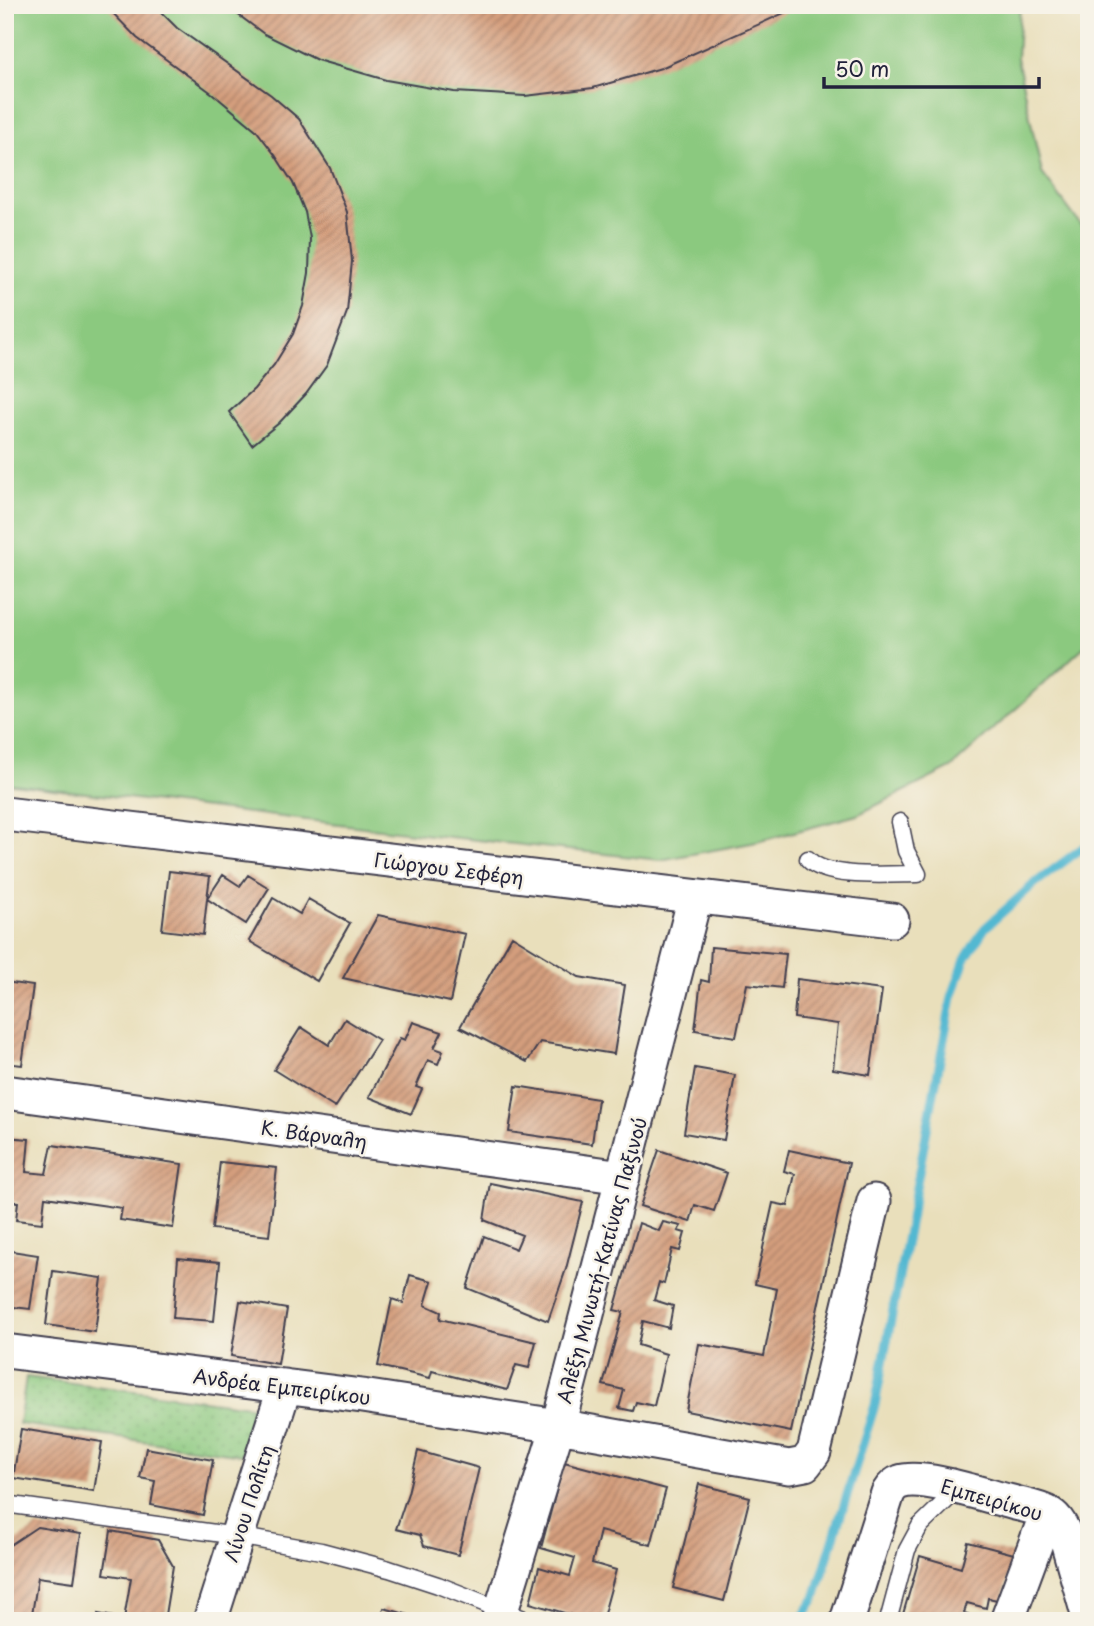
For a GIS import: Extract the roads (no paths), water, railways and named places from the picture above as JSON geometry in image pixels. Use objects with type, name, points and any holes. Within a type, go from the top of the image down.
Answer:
[{"type":"street","name":"Γιώργου Σεφέρη","points":[[5,814],[892,920]]},
{"type":"street","name":"Αλέξη Μινωτή-Κατίνας Παξινού","points":[[509,1617],[695,897]]},
{"type":"street","name":"Κ. Βάρναλη","points":[[5,1092],[623,1177]]},
{"type":"street","name":"Ανδρέα Εμπειρίκου","points":[[6,1359],[362,1396],[558,1426],[789,1467],[805,1464],[814,1451],[874,1201]]},
{"type":"street","name":"Λίνου Πολίτη","points":[[211,1621],[285,1386]]},
{"type":"street","name":"Εμπειρίκου","points":[[847,1621],[888,1493],[893,1486],[906,1480],[934,1482],[959,1488],[1047,1513],[1055,1519],[1066,1536],[1089,1618]]},
{"type":"street","points":[[1007,1621],[1047,1513]]},
{"type":"lane","points":[[808,859],[816,867],[836,872],[918,874],[906,851],[900,822]]},
{"type":"lane","points":[[888,1621],[907,1550],[920,1526],[959,1488]]},
{"type":"lane","points":[[5,1504],[237,1536],[320,1551],[438,1585],[509,1617]]},
{"type":"waterway","points":[[800,1621],[815,1598],[875,1405],[952,997],[965,959],[985,928],[1034,884],[1089,843]]}]
